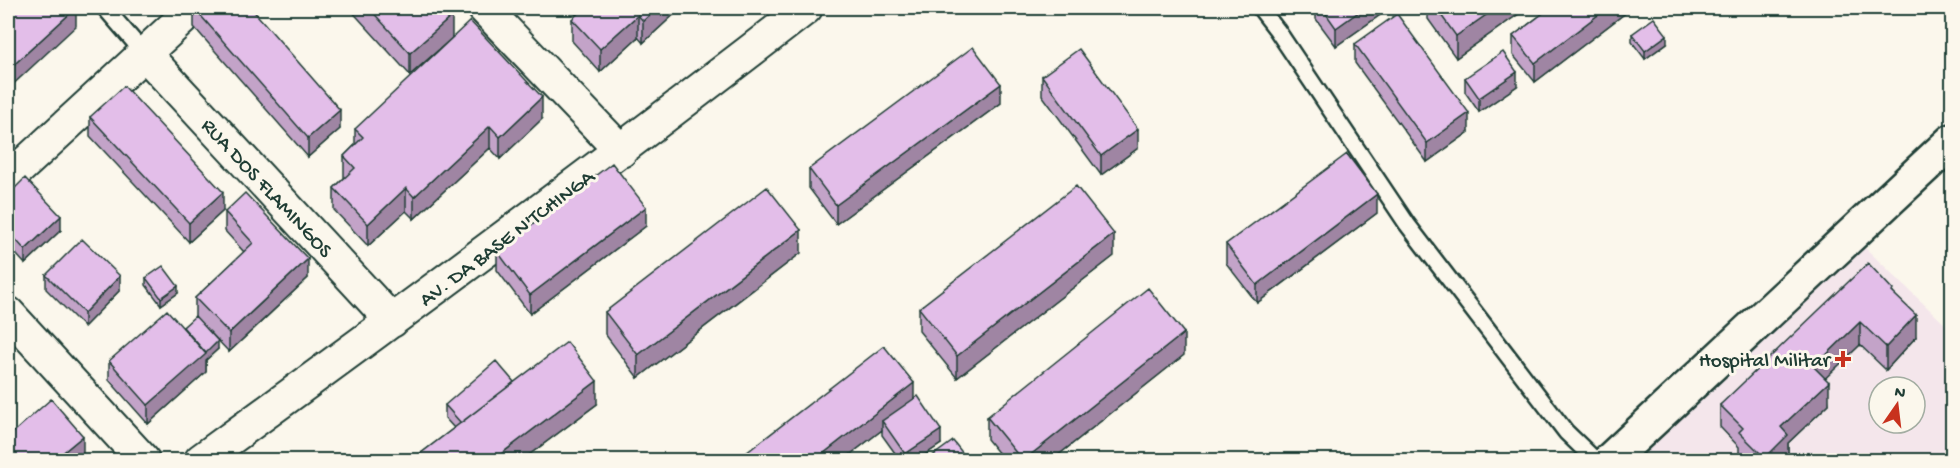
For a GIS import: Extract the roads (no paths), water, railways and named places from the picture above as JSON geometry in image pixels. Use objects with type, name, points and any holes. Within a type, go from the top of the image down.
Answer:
[{"type":"street","points":[[8,179],[194,8]]},
{"type":"street","points":[[484,8],[621,151]]},
{"type":"street","name":"AV. DA BASE N'TCHINGA","points":[[201,460],[621,151],[806,8]]},
{"type":"street","name":"RUA DOS FLAMINGOS","points":[[144,53],[392,321]]},
{"type":"street","points":[[1610,460],[1953,141]]},
{"type":"street","points":[[8,313],[143,460]]},
{"type":"lane","points":[[105,8],[144,53]]},
{"type":"lane","points":[[1260,8],[1407,224],[1566,432],[1595,460]]},
{"type":"place","name":"Hospital Militar","points":[[1843,359]]}]
